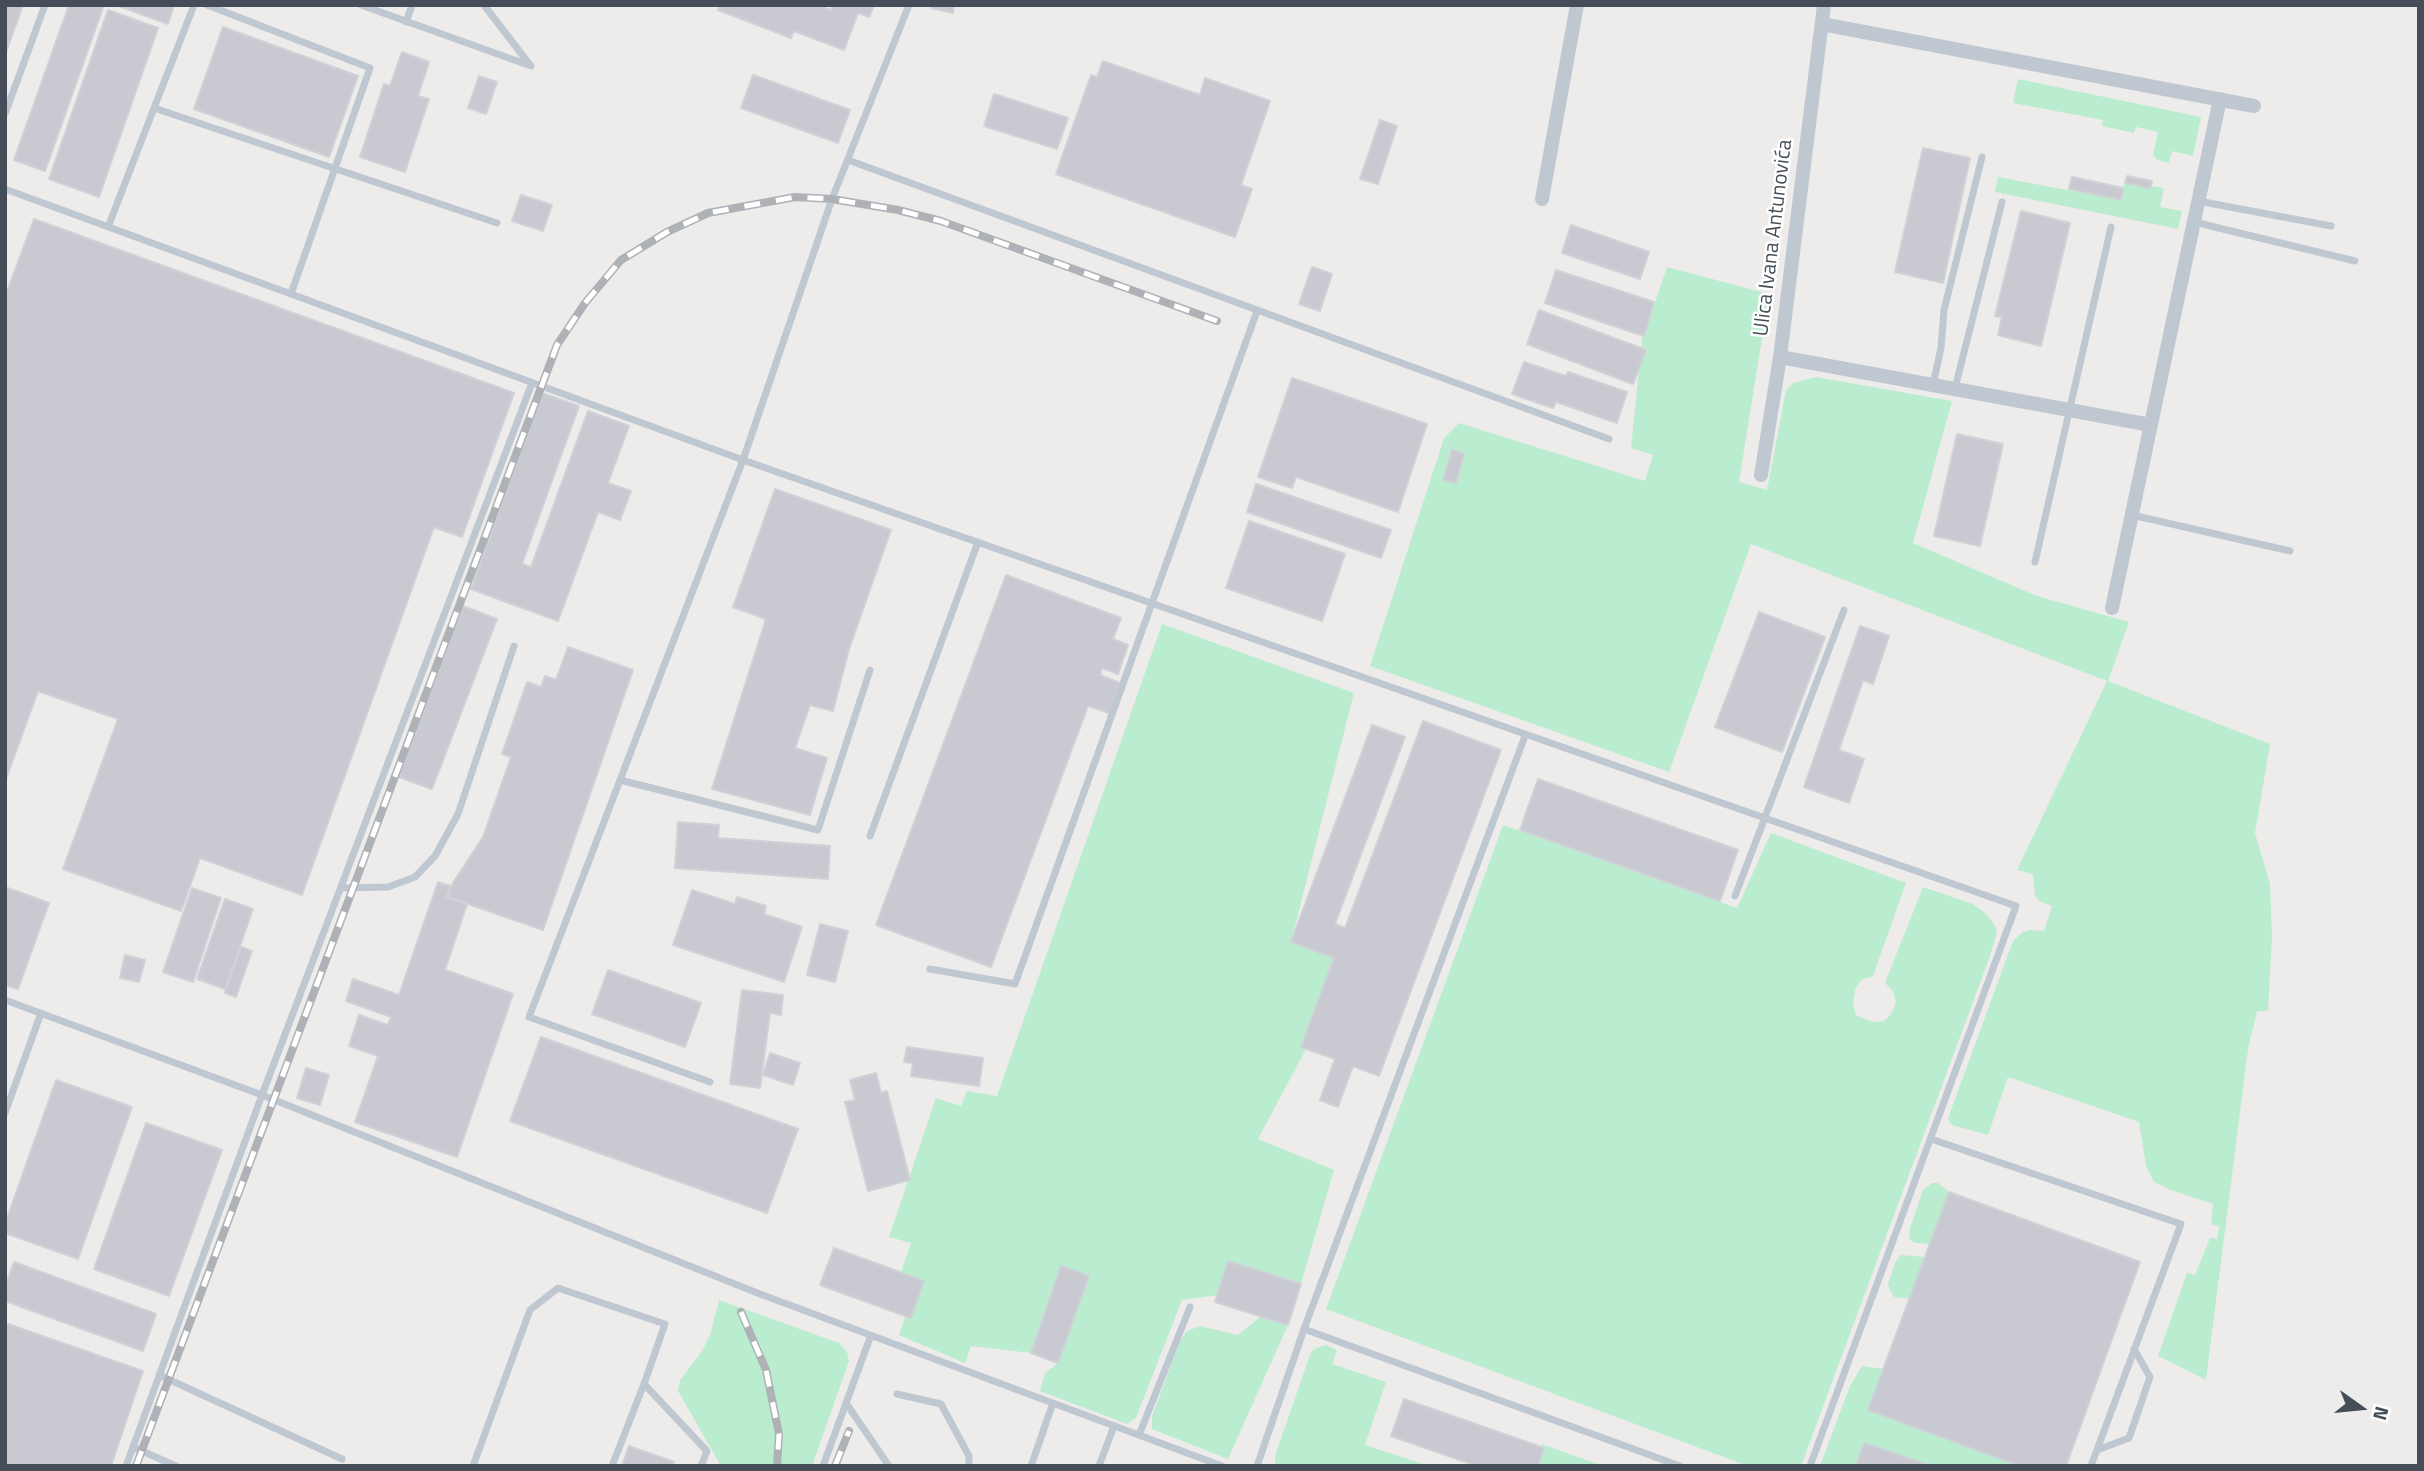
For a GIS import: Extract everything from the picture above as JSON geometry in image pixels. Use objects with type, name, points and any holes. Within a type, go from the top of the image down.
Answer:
[{"type":"street","points":[[1542,199],[1577,5]]},
{"type":"street","name":"Ulica Ivana Antunovića","points":[[1761,475],[1780,357],[1824,5]]},
{"type":"street","points":[[1822,24],[2254,106]]},
{"type":"street","points":[[2112,608],[2220,99]]},
{"type":"street","points":[[1780,357],[2151,425]]},
{"type":"lane","points":[[5,114],[45,5]]},
{"type":"lane","points":[[107,227],[194,5]]},
{"type":"lane","points":[[208,5],[370,68],[291,294]]},
{"type":"lane","points":[[361,5],[531,66],[484,5]]},
{"type":"lane","points":[[406,22],[412,5]]},
{"type":"lane","points":[[710,1082],[529,1017],[743,460],[832,199],[909,5]]},
{"type":"lane","points":[[154,108],[496,223]]},
{"type":"lane","points":[[1933,385],[1941,348],[1944,310],[1982,157]]},
{"type":"lane","points":[[848,160],[1609,439]]},
{"type":"lane","points":[[5,189],[743,460],[2016,906],[1810,1466]]},
{"type":"lane","points":[[2198,201],[2331,226]]},
{"type":"lane","points":[[1955,389],[2002,202]]},
{"type":"lane","points":[[2194,222],[2355,261]]},
{"type":"lane","points":[[2035,562],[2111,228]]},
{"type":"lane","points":[[930,969],[1015,984],[1257,311]]},
{"type":"lane","points":[[126,1466],[262,1095],[532,383]]},
{"type":"lane","points":[[2132,515],[2290,551]]},
{"type":"lane","points":[[870,836],[978,542]]},
{"type":"lane","points":[[1735,897],[1844,610]]},
{"type":"lane","points":[[341,888],[388,887],[415,877],[435,856],[458,814],[514,646]]},
{"type":"lane","points":[[620,780],[818,830],[870,670]]},
{"type":"lane","points":[[1257,1466],[1304,1329],[1525,736]]},
{"type":"lane","points":[[5,1000],[262,1095],[760,1294],[1222,1466]]},
{"type":"lane","points":[[5,1113],[41,1013]]},
{"type":"lane","points":[[1931,1139],[2181,1224],[2091,1466]]},
{"type":"lane","points":[[473,1466],[530,1310],[558,1288],[665,1324],[612,1466]]},
{"type":"lane","points":[[1139,1435],[1190,1307]]},
{"type":"lane","points":[[1304,1329],[1679,1466]]},
{"type":"lane","points":[[823,1466],[871,1335]]},
{"type":"lane","points":[[2097,1450],[2129,1438],[2150,1377],[2134,1349]]},
{"type":"lane","points":[[159,1375],[342,1459]]},
{"type":"lane","points":[[644,1384],[707,1451],[701,1466]]},
{"type":"lane","points":[[897,1394],[941,1404],[969,1456],[969,1466]]},
{"type":"lane","points":[[846,1403],[888,1466]]},
{"type":"lane","points":[[1031,1466],[1053,1403]]},
{"type":"lane","points":[[1099,1466],[1114,1426]]},
{"type":"lane","points":[[133,1447],[176,1466]]},
{"type":"green space","points":[[2018,79],[2201,117],[2193,156],[2172,151],[2169,163],[2157,160],[2153,155],[2158,132],[2136,127],[2134,133],[2102,126],[2103,120],[2013,103]]},
{"type":"green space","points":[[1998,177],[2120,200],[2125,183],[2164,188],[2160,207],[2182,211],[2178,229],[1995,192]]},
{"type":"green space","points":[[1667,267],[1769,294],[1739,482],[1767,490],[1786,390],[1793,383],[1816,377],[1952,401],[1913,543],[2037,596],[2129,622],[2108,681],[2270,744],[2255,833],[2270,884],[2272,936],[2268,1011],[2257,1011],[2248,1049],[2206,1380],[2158,1356],[2187,1273],[2195,1275],[2210,1238],[2217,1239],[2219,1226],[2211,1224],[2213,1204],[2154,1182],[2146,1166],[2139,1122],[2008,1077],[1988,1135],[1955,1126],[1948,1118],[2013,941],[2023,932],[2044,931],[2052,906],[2039,901],[2035,896],[2033,874],[2017,870],[2107,681],[1751,544],[1669,772],[1370,666],[1444,438],[1459,423],[1645,481],[1653,455],[1631,448],[1642,340]]},
{"type":"green space","points":[[1162,624],[1354,693],[1291,942],[1334,958],[1301,1046],[1306,1049],[1258,1139],[1334,1170],[1301,1284],[1182,1300],[1136,1418],[1127,1424],[1040,1391],[1045,1373],[1058,1363],[1088,1276],[1061,1267],[1031,1353],[971,1346],[965,1363],[899,1335],[918,1279],[900,1275],[911,1243],[889,1237],[936,1098],[961,1106],[967,1091],[997,1096]]},
{"type":"green space","points":[[1503,825],[1737,908],[1771,833],[1906,883],[1873,976],[1861,980],[1855,990],[1853,1003],[1856,1015],[1872,1022],[1884,1021],[1891,1014],[1896,1002],[1893,991],[1885,983],[1923,887],[1973,904],[1995,925],[1997,933],[1990,956],[1801,1466],[1748,1466],[1326,1309]]},
{"type":"green space","points":[[1932,1183],[1938,1183],[1949,1192],[1930,1244],[1915,1243],[1910,1240],[1909,1231],[1923,1190]]},
{"type":"green space","points":[[1901,1255],[1925,1257],[1909,1299],[1894,1297],[1888,1283]]},
{"type":"green space","points":[[719,1300],[839,1343],[847,1352],[849,1361],[812,1466],[721,1466],[678,1391],[680,1380],[702,1351],[710,1335]]},
{"type":"green space","points":[[1260,1317],[1288,1325],[1228,1459],[1152,1429],[1152,1416],[1180,1341],[1187,1331],[1200,1326],[1238,1335]]},
{"type":"green space","points":[[1326,1345],[1337,1350],[1332,1364],[1386,1382],[1365,1445],[1423,1464],[1422,1466],[1275,1466],[1275,1456],[1311,1352]]},
{"type":"green space","points":[[1862,1366],[1884,1369],[2020,1466],[1820,1466],[1850,1386]]},
{"type":"green space","points":[[1542,1444],[1603,1466],[1535,1466]]},
{"type":"building","points":[[5,5],[23,5],[5,55]]},
{"type":"building","points":[[69,5],[104,5],[45,171],[14,160]]},
{"type":"building","points":[[116,5],[174,5],[168,24]]},
{"type":"building","points":[[720,5],[817,5],[831,10],[833,5],[874,5],[869,17],[858,13],[844,50],[794,31],[791,38],[718,10]]},
{"type":"building","points":[[932,5],[954,5],[953,13],[931,8]]},
{"type":"building","points":[[108,10],[158,28],[99,197],[49,179]]},
{"type":"building","points":[[223,27],[358,76],[329,157],[194,109]]},
{"type":"building","points":[[402,52],[429,62],[418,96],[429,99],[405,172],[360,157],[384,84],[390,86]]},
{"type":"building","points":[[1103,61],[1200,95],[1205,78],[1270,101],[1241,185],[1252,189],[1235,237],[1056,174],[1091,75],[1097,77]]},
{"type":"building","points":[[753,75],[850,110],[838,143],[741,108]]},
{"type":"building","points":[[479,76],[497,82],[486,114],[468,108]]},
{"type":"building","points":[[994,94],[1068,118],[1057,149],[984,126]]},
{"type":"building","points":[[1380,120],[1397,126],[1378,184],[1360,179]]},
{"type":"building","points":[[1923,148],[1970,158],[1943,283],[1895,272]]},
{"type":"building","points":[[2127,176],[2152,181],[2150,188],[2125,183]]},
{"type":"building","points":[[2072,177],[2123,188],[2121,200],[2069,189]]},
{"type":"building","points":[[521,195],[552,205],[543,231],[512,221]]},
{"type":"building","points":[[2021,211],[2070,223],[2041,346],[1998,335],[2002,317],[1995,316]]},
{"type":"building","points":[[34,219],[514,393],[462,537],[434,527],[302,895],[200,858],[181,911],[63,869],[118,719],[38,691],[5,782],[5,297]]},
{"type":"building","points":[[1571,225],[1649,252],[1640,279],[1562,253]]},
{"type":"building","points":[[1312,267],[1332,274],[1320,311],[1299,304]]},
{"type":"building","points":[[1556,270],[1654,302],[1644,336],[1545,303]]},
{"type":"building","points":[[1539,310],[1646,350],[1633,384],[1527,344]]},
{"type":"building","points":[[1524,362],[1566,376],[1568,372],[1627,392],[1617,423],[1556,402],[1553,408],[1512,394]]},
{"type":"building","points":[[1292,378],[1427,424],[1398,512],[1296,477],[1292,488],[1258,477]]},
{"type":"building","points":[[542,393],[579,406],[522,564],[531,567],[588,411],[629,426],[608,483],[631,491],[620,520],[598,512],[558,621],[471,589]]},
{"type":"building","points":[[1957,434],[2003,444],[1980,546],[1934,536]]},
{"type":"building","points":[[1452,450],[1464,454],[1456,483],[1443,480]]},
{"type":"building","points":[[1256,484],[1391,530],[1381,558],[1247,512]]},
{"type":"building","points":[[775,489],[891,530],[849,649],[833,711],[810,705],[795,748],[827,758],[810,815],[712,789],[766,619],[733,607]]},
{"type":"building","points":[[1249,521],[1345,554],[1322,621],[1226,588]]},
{"type":"building","points":[[1006,575],[1121,618],[1113,639],[1128,645],[1118,674],[1102,668],[1100,675],[1120,683],[1109,713],[1088,706],[991,967],[876,925]]},
{"type":"building","points":[[463,606],[497,619],[432,789],[399,777]]},
{"type":"building","points":[[1759,612],[1825,637],[1782,752],[1715,727]]},
{"type":"building","points":[[1860,626],[1889,636],[1873,684],[1863,680],[1839,750],[1864,759],[1849,803],[1804,787]]},
{"type":"building","points":[[568,647],[633,670],[543,930],[448,897],[453,883],[483,837],[511,757],[502,754],[527,682],[541,687],[545,676],[556,680]]},
{"type":"building","points":[[1423,721],[1501,750],[1379,1076],[1353,1066],[1338,1107],[1320,1100],[1335,1059],[1301,1047],[1334,958],[1291,942],[1372,725],[1405,737],[1335,924],[1345,928]]},
{"type":"building","points":[[1538,779],[1738,850],[1720,901],[1520,830]]},
{"type":"building","points":[[678,822],[719,825],[718,838],[830,846],[828,879],[675,868]]},
{"type":"building","points":[[438,882],[450,886],[446,897],[467,904],[445,970],[513,994],[457,1157],[355,1122],[378,1056],[349,1046],[359,1015],[388,1025],[391,1017],[346,1001],[353,979],[399,995]]},
{"type":"building","points":[[5,887],[49,903],[18,989],[5,985]]},
{"type":"building","points":[[192,888],[221,898],[193,982],[163,972]]},
{"type":"building","points":[[692,890],[735,904],[737,897],[766,906],[764,914],[802,927],[784,982],[673,945]]},
{"type":"building","points":[[225,899],[253,909],[225,989],[197,979]]},
{"type":"building","points":[[820,924],[848,931],[835,982],[807,975]]},
{"type":"building","points":[[241,947],[252,951],[236,997],[225,993]]},
{"type":"building","points":[[125,955],[145,960],[139,982],[120,978]]},
{"type":"building","points":[[608,970],[701,1003],[685,1047],[592,1014]]},
{"type":"building","points":[[742,990],[783,995],[781,1015],[770,1013],[760,1088],[730,1084]]},
{"type":"building","points":[[541,1037],[798,1129],[767,1213],[510,1121]]},
{"type":"building","points":[[907,1047],[983,1058],[979,1086],[911,1076],[913,1063],[904,1062]]},
{"type":"building","points":[[770,1053],[800,1063],[793,1085],[763,1075]]},
{"type":"building","points":[[306,1068],[329,1075],[320,1105],[297,1098]]},
{"type":"building","points":[[876,1073],[881,1093],[887,1091],[910,1180],[868,1191],[845,1102],[855,1100],[850,1080]]},
{"type":"building","points":[[56,1080],[132,1107],[78,1259],[5,1233],[5,1224]]},
{"type":"building","points":[[146,1123],[222,1150],[169,1296],[94,1269]]},
{"type":"building","points":[[1949,1192],[2140,1262],[2066,1466],[2020,1466],[1868,1410]]},
{"type":"building","points":[[834,1248],[924,1281],[911,1318],[820,1285]]},
{"type":"building","points":[[1228,1261],[1301,1284],[1288,1325],[1215,1302]]},
{"type":"building","points":[[14,1262],[156,1314],[143,1351],[5,1301],[5,1287]]},
{"type":"building","points":[[1061,1266],[1089,1276],[1058,1363],[1031,1353]]},
{"type":"building","points":[[5,1323],[143,1371],[111,1466],[5,1466]]},
{"type":"building","points":[[1404,1399],[1544,1448],[1538,1466],[1477,1466],[1391,1436]]},
{"type":"building","points":[[1864,1443],[1931,1466],[1856,1466]]},
{"type":"building","points":[[629,1446],[674,1462],[672,1466],[622,1466]]},
{"type":"railway","points":[[136,1466],[557,345],[585,303],[621,260],[667,232],[708,213],[795,197],[832,199],[898,210],[941,221],[1217,321]]},
{"type":"railway","points":[[741,1312],[766,1370],[779,1434],[777,1466]]},
{"type":"railway","points":[[835,1466],[849,1431]]}]
